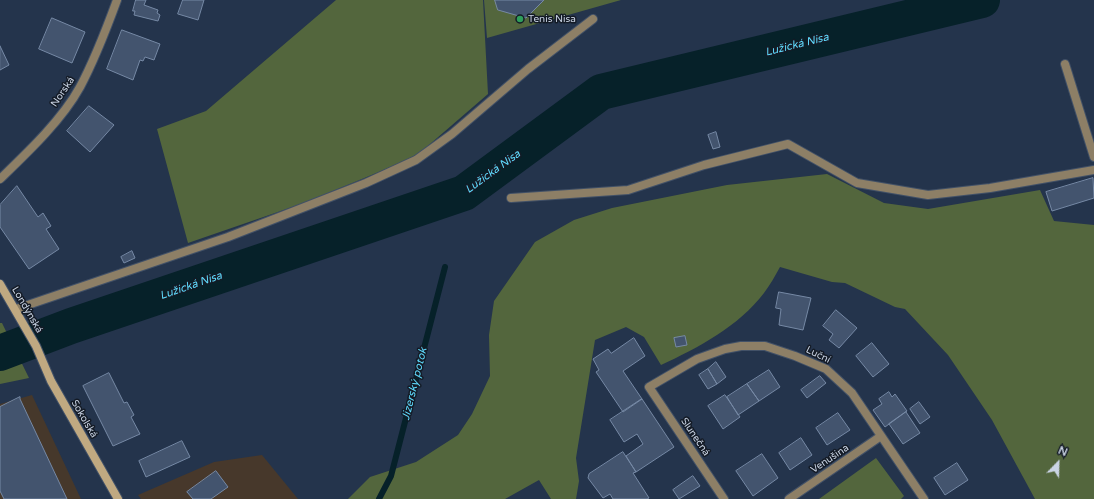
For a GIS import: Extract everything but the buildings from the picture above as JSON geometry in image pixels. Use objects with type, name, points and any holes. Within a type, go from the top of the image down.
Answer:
[{"type":"main road","name":"Londýnská","points":[[0,284],[16,309],[36,346]]},
{"type":"main road","name":"Sokolská","points":[[36,346],[51,381],[118,499]]},
{"type":"street","name":"Norská","points":[[0,179],[53,123],[79,88],[105,34],[117,0]]},
{"type":"street","points":[[16,309],[228,237],[366,184],[416,160],[452,134],[528,69],[593,20]]},
{"type":"street","points":[[1065,64],[1094,157]]},
{"type":"street","points":[[511,198],[628,190],[704,165],[788,144],[857,183],[928,195],[990,188],[1094,170]]},
{"type":"street","name":"Luční","points":[[649,387],[697,359],[741,346],[765,346],[795,356],[826,369],[852,393],[924,499]]},
{"type":"street","name":"Slunečná","points":[[649,387],[724,499]]},
{"type":"street","name":"Venušina","points":[[789,499],[881,436]]},
{"type":"shaded area","points":[[32,395],[81,499],[0,499],[0,404]]},
{"type":"shaded area","points":[[262,455],[298,499],[141,499],[138,495],[214,462]]},
{"type":"green space","points":[[336,0],[483,0],[488,94],[415,157],[304,203],[188,243],[157,129],[206,111]]},
{"type":"green space","name":"Tenis Nisa","points":[[484,0],[621,0],[487,38]]},
{"type":"green space","points":[[827,174],[884,203],[928,209],[1040,190],[1054,221],[1094,225],[1094,499],[1035,499],[992,420],[948,355],[905,309],[895,307],[845,283],[832,282],[780,267],[764,293],[743,316],[717,335],[661,365],[644,337],[626,327],[595,340],[576,458],[579,481],[576,499],[551,499],[539,480],[505,499],[348,499],[370,477],[416,462],[458,435],[472,414],[490,376],[489,335],[494,301],[535,242],[574,220],[612,208],[727,185]]},
{"type":"green space","points":[[0,323],[2,323],[29,378],[0,384]]},
{"type":"green space","points":[[876,458],[904,496],[901,499],[819,499]]},
{"type":"waterway","name":"Lužická Nisa","points":[[0,353],[71,326],[464,193],[601,92],[982,0]]},
{"type":"waterway","name":"Jizerský potok","points":[[379,499],[391,476],[445,267]]},
{"type":"place","name":"Tenis Nisa","points":[[520,19]]}]
